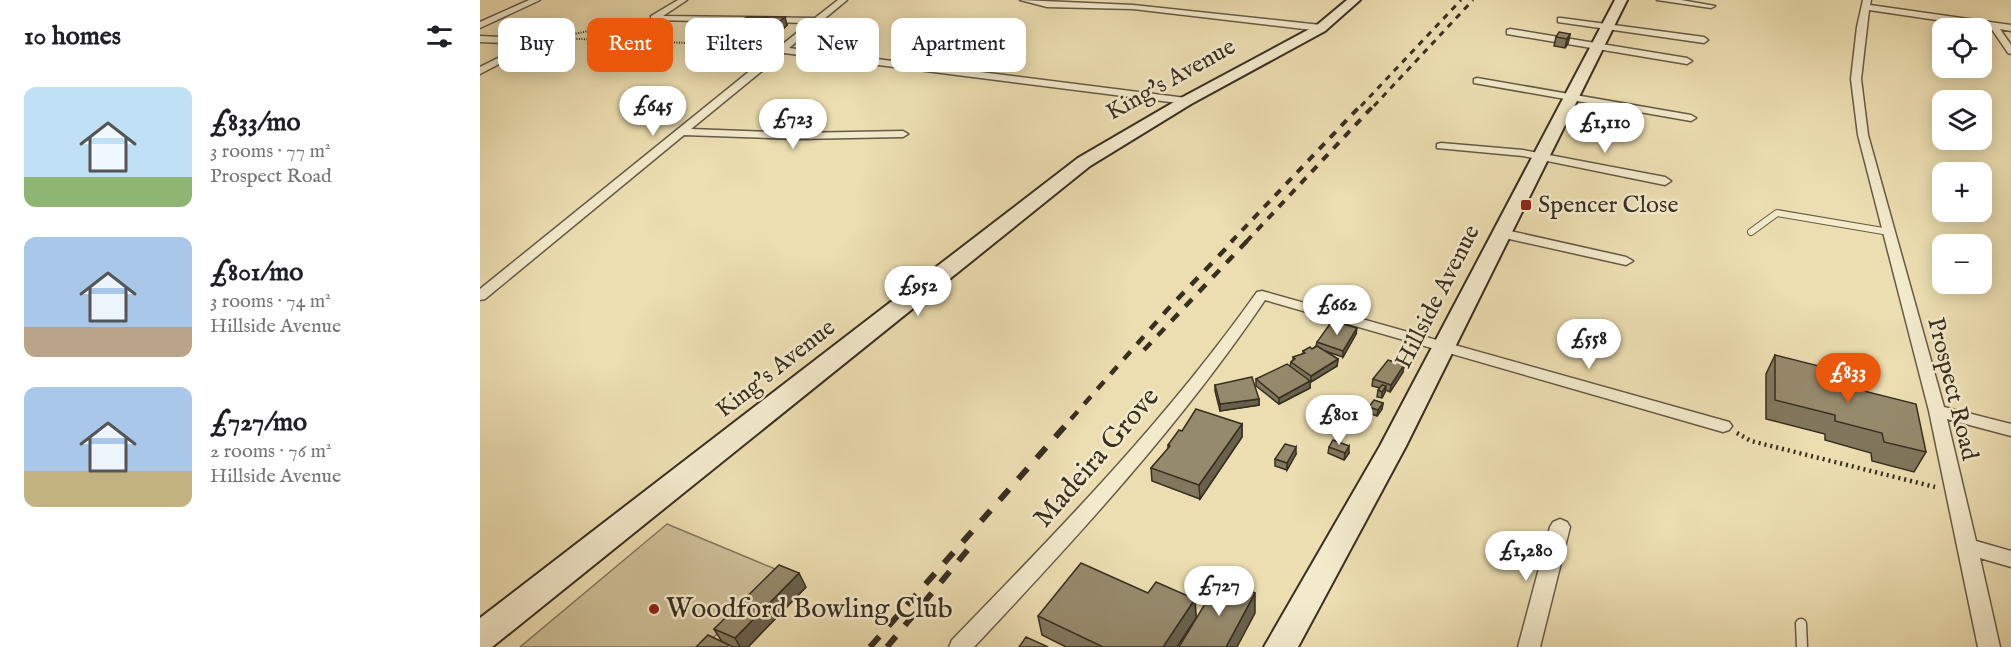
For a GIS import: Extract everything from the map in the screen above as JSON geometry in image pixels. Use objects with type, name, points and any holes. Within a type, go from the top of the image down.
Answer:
[{"type":"street","points":[[480,25],[536,0]]},
{"type":"street","points":[[654,18],[683,0]]},
{"type":"street","points":[[821,18],[843,0]]},
{"type":"street","points":[[1024,0],[1047,5],[1158,9],[1321,28]]},
{"type":"street","points":[[1104,0],[1134,7]]},
{"type":"street","points":[[1158,9],[1174,0]]},
{"type":"street","name":"King's Avenue","points":[[480,637],[1084,162],[1186,101],[1321,28],[1354,0]]},
{"type":"street","name":"Hillside Avenue","points":[[1281,647],[1393,446],[1621,0]]},
{"type":"street","points":[[1661,0],[1711,6]]},
{"type":"street","points":[[1866,4],[2011,28]]},
{"type":"street","name":"Prospect Road","points":[[1866,4],[1858,53],[1857,99],[1863,135],[1936,411],[1989,647]]},
{"type":"street","points":[[673,18],[796,21]]},
{"type":"street","points":[[1562,20],[1603,36],[1688,61]]},
{"type":"street","points":[[1994,26],[2011,51]]},
{"type":"street","points":[[1510,32],[1704,40]]},
{"type":"street","points":[[784,47],[796,38]]},
{"type":"street","points":[[480,39],[498,40]]},
{"type":"street","points":[[784,48],[1186,101]]},
{"type":"street","points":[[480,71],[498,62]]},
{"type":"street","points":[[480,296],[754,72]]},
{"type":"street","points":[[1477,81],[1690,118]]},
{"type":"street","points":[[683,132],[880,140],[903,134]]},
{"type":"street","points":[[1441,146],[1523,153],[1665,181]]},
{"type":"street","points":[[1501,233],[1626,261]]},
{"type":"street","name":"Madeira Grove","points":[[960,647],[1123,475],[1194,388],[1266,290],[1444,346],[1723,426]]},
{"type":"street","points":[[1936,411],[2011,430]]},
{"type":"street","points":[[1528,647],[1560,527]]},
{"type":"street","points":[[1968,547],[2011,559]]},
{"type":"lane","points":[[1750,232],[1771,215],[1786,213],[1889,232]]},
{"type":"lane","points":[[1801,624],[1802,647]]},
{"type":"path","points":[[575,39],[685,44]]},
{"type":"path","points":[[1723,426],[1750,441],[1925,486],[1952,488]]},
{"type":"shaded area","name":"Woodford Bowling Club","points":[[667,524],[780,571],[704,647],[520,647]]},
{"type":"building","points":[[1559,32],[1570,34],[1567,39],[1556,37]]},
{"type":"building","points":[[1332,321],[1357,328],[1343,351],[1317,342]]},
{"type":"building","points":[[1317,346],[1338,359],[1311,376],[1291,362],[1295,359],[1293,357],[1305,353],[1303,351],[1310,347],[1312,349]]},
{"type":"building","points":[[1775,355],[1819,366],[1820,380],[1916,404],[1926,452],[1884,442],[1882,433],[1835,421],[1835,415],[1775,400]]},
{"type":"building","points":[[1388,360],[1404,365],[1391,385],[1373,379]]},
{"type":"building","points":[[1287,364],[1310,381],[1279,398],[1256,379]]},
{"type":"building","points":[[1252,377],[1259,399],[1220,404],[1215,385]]},
{"type":"building","points":[[1382,385],[1386,386],[1382,392],[1378,390]]},
{"type":"building","points":[[1374,400],[1383,403],[1378,410],[1369,407]]},
{"type":"building","points":[[1196,409],[1242,424],[1199,485],[1151,468],[1170,446],[1168,445],[1179,430],[1182,431]]},
{"type":"building","points":[[1333,440],[1349,446],[1345,453],[1329,447]]},
{"type":"building","points":[[1285,444],[1296,447],[1287,463],[1275,459]]},
{"type":"building","points":[[1081,563],[1148,593],[1156,582],[1195,599],[1163,647],[1103,647],[1038,616]]},
{"type":"building","points":[[779,565],[799,573],[735,638],[714,629]]},
{"type":"building","points":[[1220,579],[1255,593],[1226,647],[1179,647]]},
{"type":"building","points":[[708,635],[729,645],[727,647],[696,647]]},
{"type":"building","points":[[1026,637],[1048,647],[1019,647]]},
{"type":"railway","points":[[1361,106],[1461,0]]},
{"type":"railway","points":[[1374,106],[1473,0]]},
{"type":"railway","points":[[1231,242],[1362,104]]},
{"type":"railway","points":[[1246,242],[1375,104]]},
{"type":"railway","points":[[1071,419],[1167,310],[1233,241]]},
{"type":"railway","points":[[1144,350],[1247,241]]},
{"type":"railway","points":[[870,647],[1073,417]]},
{"type":"railway","points":[[887,647],[975,541]]},
{"type":"place","name":"Spencer Close","points":[[1526,205]]},
{"type":"place","name":"Woodford Bowling Club","points":[[654,609]]}]
